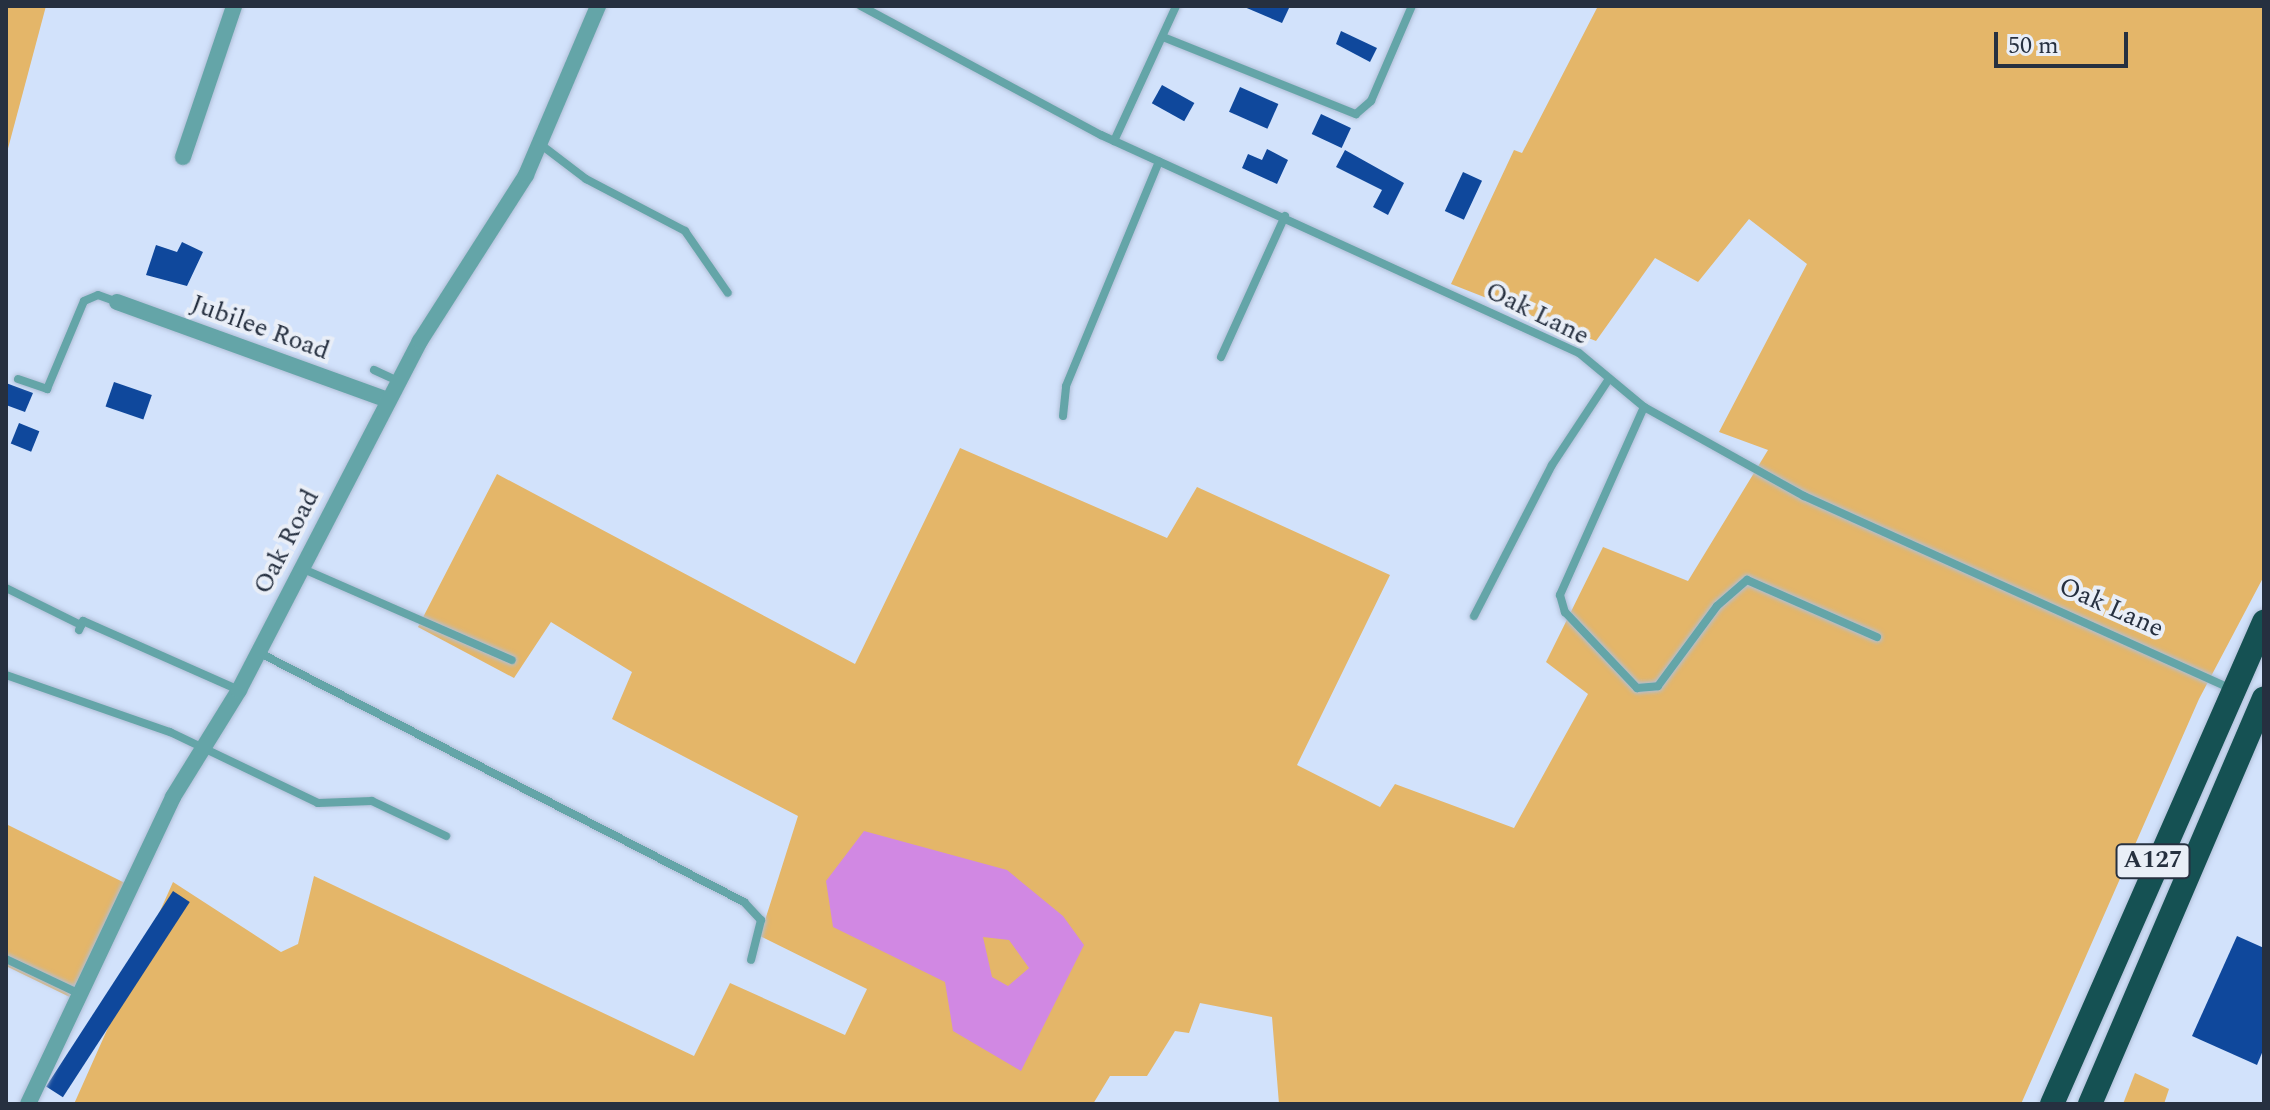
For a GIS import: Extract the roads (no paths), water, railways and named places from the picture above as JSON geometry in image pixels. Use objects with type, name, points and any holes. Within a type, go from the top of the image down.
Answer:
[{"type":"highway","name":"A127","points":[[2052,1104],[2231,689],[2264,622]]},
{"type":"highway","name":"A127","points":[[2090,1104],[2264,699]]},
{"type":"street","points":[[183,157],[234,6]]},
{"type":"street","name":"Oak Road","points":[[28,1104],[173,797],[239,690],[398,381],[539,144],[598,6]]},
{"type":"street","name":"Jubilee Road","points":[[117,302],[388,400]]},
{"type":"lane","name":"Oak Lane","points":[[861,6],[1114,141],[1285,216],[1579,353],[1644,407],[1804,496],[2231,689]]},
{"type":"lane","points":[[1114,141],[1176,6]]},
{"type":"lane","points":[[1163,37],[1356,114],[1371,101],[1412,6]]},
{"type":"lane","points":[[539,144],[577,174],[685,231],[728,293]]},
{"type":"lane","points":[[1063,416],[1066,386],[1159,161]]},
{"type":"lane","points":[[1221,357],[1285,216]]},
{"type":"lane","points":[[18,379],[47,389],[84,301],[98,295],[117,302]]},
{"type":"lane","points":[[374,370],[398,381]]},
{"type":"lane","points":[[1474,616],[1552,465],[1609,379]]},
{"type":"lane","points":[[1644,407],[1560,595],[1565,612],[1637,688],[1658,686],[1717,606],[1747,580],[1877,637]]},
{"type":"lane","points":[[300,568],[512,660]]},
{"type":"lane","points":[[6,588],[80,627],[239,690]]},
{"type":"lane","points":[[258,652],[744,902],[761,920],[751,960]]},
{"type":"lane","points":[[6,675],[205,747],[318,803],[372,801],[446,836]]},
{"type":"lane","points":[[6,959],[81,995]]}]
